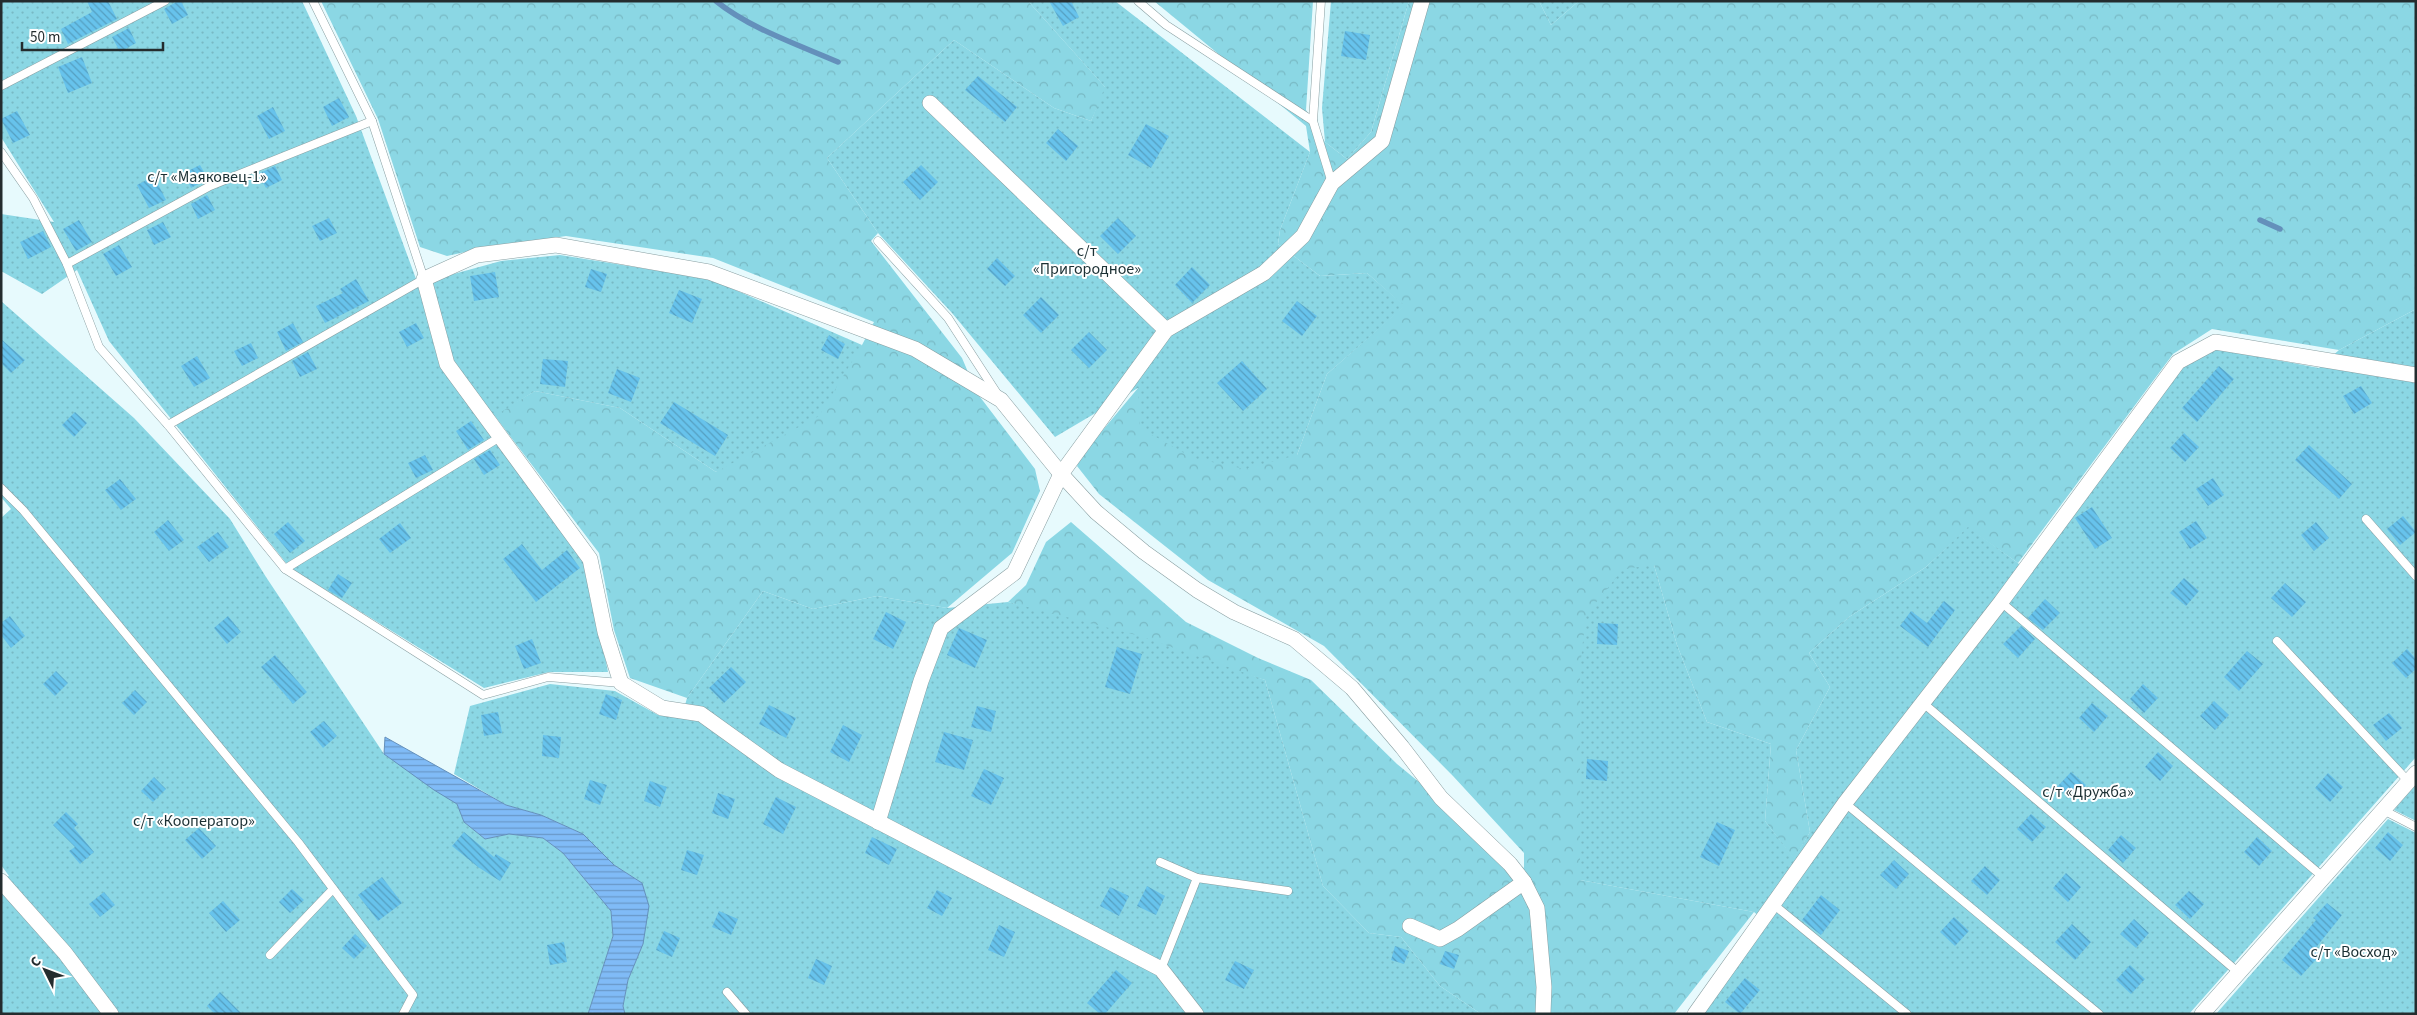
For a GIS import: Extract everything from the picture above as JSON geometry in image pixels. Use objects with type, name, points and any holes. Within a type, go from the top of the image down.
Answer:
[{"type":"street","points":[[878,822],[921,681],[941,628],[1014,573],[1061,474],[1166,330],[1264,273],[1303,236],[1332,183],[1382,141],[1422,1]]},
{"type":"street","points":[[930,102],[1166,330]]},
{"type":"street","points":[[1196,1014],[1161,969],[779,770],[701,714],[662,708],[621,683],[605,632],[590,559],[447,364],[424,279],[477,255],[556,245],[709,272],[915,350],[1001,400],[1061,474],[1096,512],[1144,552],[1197,590],[1234,612],[1294,639],[1352,688],[1402,747],[1440,798],[1510,864],[1524,882],[1537,908],[1544,987],[1543,1014]]},
{"type":"street","points":[[1696,1013],[1845,803],[2001,602],[2178,362],[2215,342],[2416,375]]},
{"type":"street","points":[[2202,1014],[2412,777]]},
{"type":"street","points":[[1,881],[65,953],[111,1014]]},
{"type":"street","points":[[1410,926],[1440,939],[1458,929],[1524,882]]},
{"type":"lane","points":[[1,86],[165,1]]},
{"type":"lane","points":[[168,425],[424,279],[372,121],[313,1]]},
{"type":"lane","points":[[1138,1],[1166,26],[1313,122]]},
{"type":"lane","points":[[1321,1],[1313,122],[1332,183]]},
{"type":"lane","points":[[67,264],[210,186],[372,121]]},
{"type":"lane","points":[[1,152],[33,198],[67,264],[99,347],[168,425],[285,569],[483,695],[548,677],[621,683]]},
{"type":"lane","points":[[878,240],[948,318],[1001,400]]},
{"type":"lane","points":[[285,569],[500,437]]},
{"type":"lane","points":[[1,488],[35,525],[298,842],[334,889],[413,995],[403,1014]]},
{"type":"lane","points":[[2366,519],[2416,576]]},
{"type":"lane","points":[[2001,602],[2323,877]]},
{"type":"lane","points":[[2277,640],[2412,777]]},
{"type":"lane","points":[[1922,702],[2238,973]]},
{"type":"lane","points":[[1845,803],[2099,1014]]},
{"type":"lane","points":[[2383,810],[2416,827]]},
{"type":"lane","points":[[1160,862],[1197,878],[1288,891]]},
{"type":"lane","points":[[1161,969],[1197,878]]},
{"type":"lane","points":[[270,955],[334,889]]},
{"type":"lane","points":[[1773,904],[1907,1014]]},
{"type":"lane","points":[[727,992],[746,1014]]},
{"type":"green space","name":"с/т «Маяковец-1»","points":[[1,1],[302,1],[356,116],[419,287],[450,275],[501,261],[560,255],[710,279],[862,345],[819,416],[716,472],[620,408],[535,391],[482,424],[587,564],[608,672],[549,672],[484,688],[290,568],[109,341],[77,270],[42,294],[1,271],[1,214],[54,222],[1,137]]},
{"type":"green space","points":[[321,1],[1028,1],[1106,88],[1091,121],[1054,108],[954,40],[827,158],[878,233],[871,241],[962,358],[977,393],[1035,469],[1040,491],[1012,553],[947,608],[877,596],[813,609],[763,591],[687,698],[630,678],[614,630],[599,553],[494,415],[535,391],[620,408],[716,472],[862,345],[874,322],[713,258],[566,236],[479,249],[447,256],[420,247],[378,119]]},
{"type":"green space","name":"с/т «Пригородное»","points":[[1028,1],[1115,1],[1310,152],[1280,230],[1278,244],[1320,276],[1367,273],[1405,306],[1327,374],[1297,455],[1245,469],[1193,458],[1140,428],[1138,388],[1055,437],[952,313],[878,233],[827,158],[954,40],[1054,108],[1091,121],[1105,87]]},
{"type":"green space","points":[[1154,1],[1313,1],[1306,110],[1325,142],[1347,159],[1371,132],[1409,1],[1539,1],[1551,25],[1579,1],[2416,1],[2416,309],[2339,350],[2212,329],[2173,354],[2018,563],[1968,528],[1926,567],[1849,617],[1809,653],[1830,687],[1796,750],[1810,832],[1794,859],[1765,821],[1771,744],[1707,722],[1677,645],[1654,565],[1580,880],[1754,912],[1674,1014],[1481,1014],[1440,986],[1401,937],[1369,933],[1323,886],[1265,680],[1008,602],[1026,585],[1046,542],[1071,522],[1186,622],[1258,658],[1311,680],[1397,764],[1524,868],[1524,853],[1453,776],[1324,646],[1208,580],[1099,494],[1077,466],[1082,455],[1138,388],[1297,455],[1327,374],[1404,306],[1367,273],[1320,276],[1278,244],[1280,230],[1310,152],[1306,126]]},
{"type":"green space","points":[[1331,1],[1409,1],[1371,132],[1347,159],[1325,142],[1322,108]]},
{"type":"green space","points":[[1539,1],[1579,1],[1551,25]]},
{"type":"green space","name":"с/т «Кооператор»","points":[[1,301],[134,418],[230,519],[266,577],[384,754],[457,804],[464,822],[485,839],[509,834],[543,838],[563,853],[611,911],[613,936],[588,1014],[1,1014],[1,879],[9,876],[1,865],[1,518],[11,509],[1,497]]},
{"type":"green space","name":"с/т «Дружба»","points":[[2416,309],[2416,757],[2189,1014],[1702,1014],[1768,924],[1754,912],[1580,880],[1580,667],[1586,615],[1623,569],[1654,565],[1677,645],[1707,722],[1771,744],[1765,821],[1794,858],[1810,832],[1796,750],[1830,687],[1809,653],[1849,617],[1926,567],[1968,527],[2018,563],[2028,576],[2180,368],[2218,349],[2319,368],[2339,350]]},
{"type":"green space","points":[[763,591],[813,609],[877,596],[947,608],[1008,602],[1140,636],[1265,680],[1323,886],[1369,933],[1401,937],[1440,986],[1481,1014],[625,1014],[623,1006],[628,980],[643,944],[642,883],[614,865],[583,834],[541,815],[506,805],[454,774],[470,706],[550,684],[615,691],[658,715],[682,716],[687,698]]},
{"type":"green space","points":[[2416,784],[2416,821],[2394,810]]},
{"type":"green space","name":"с/т «Восход»","points":[[2388,819],[2416,833],[2416,1014],[2216,1014]]},
{"type":"shaded area","points":[[385,737],[506,805],[541,815],[583,834],[614,865],[642,883],[649,906],[643,944],[628,980],[623,1006],[625,1014],[588,1014],[613,936],[611,911],[563,853],[543,838],[509,834],[485,839],[464,822],[457,804],[384,754]]},
{"type":"building","points":[[87,1],[108,1],[117,19],[68,44],[61,29],[92,12]]},
{"type":"building","points":[[181,1],[188,15],[172,24],[164,9]]},
{"type":"building","points":[[1049,1],[1071,1],[1079,17],[1063,26]]},
{"type":"building","points":[[129,28],[136,43],[120,52],[112,37]]},
{"type":"building","points":[[1345,31],[1370,35],[1366,60],[1341,56]]},
{"type":"building","points":[[82,57],[92,83],[68,93],[58,67]]},
{"type":"building","points":[[978,76],[1017,107],[1005,122],[965,90]]},
{"type":"building","points":[[339,98],[349,117],[332,126],[323,107]]},
{"type":"building","points":[[273,107],[285,131],[269,139],[257,116]]},
{"type":"building","points":[[17,111],[30,135],[13,143],[1,119]]},
{"type":"building","points":[[1146,124],[1169,136],[1151,168],[1128,155]]},
{"type":"building","points":[[1058,129],[1078,146],[1066,161],[1046,143]]},
{"type":"building","points":[[200,165],[208,179],[191,188],[184,173]]},
{"type":"building","points":[[921,165],[938,182],[920,200],[903,182]]},
{"type":"building","points":[[275,166],[282,180],[266,188],[258,174]]},
{"type":"building","points":[[154,176],[166,200],[149,208],[137,185]]},
{"type":"building","points":[[207,195],[215,210],[198,219],[191,204]]},
{"type":"building","points":[[329,218],[337,233],[320,241],[312,226]]},
{"type":"building","points":[[1118,218],[1136,236],[1118,254],[1100,236]]},
{"type":"building","points":[[79,220],[92,242],[76,251],[63,229]]},
{"type":"building","points":[[163,222],[171,237],[154,245],[147,230]]},
{"type":"building","points":[[43,231],[51,247],[28,259],[20,242]]},
{"type":"building","points":[[119,245],[132,267],[116,276],[103,254]]},
{"type":"building","points":[[997,258],[1015,276],[1005,286],[987,269]]},
{"type":"building","points":[[1192,267],[1210,285],[1192,303],[1175,285]]},
{"type":"building","points":[[591,269],[607,274],[601,292],[585,287]]},
{"type":"building","points":[[495,272],[499,297],[474,301],[470,276]]},
{"type":"building","points":[[356,279],[369,301],[325,323],[316,306],[343,293],[340,289]]},
{"type":"building","points":[[679,290],[702,299],[692,323],[669,313]]},
{"type":"building","points":[[1041,297],[1059,315],[1041,333],[1023,315]]},
{"type":"building","points":[[1297,301],[1317,316],[1302,336],[1282,321]]},
{"type":"building","points":[[293,323],[303,342],[286,351],[277,332]]},
{"type":"building","points":[[416,323],[424,338],[407,347],[399,332]]},
{"type":"building","points":[[1089,332],[1107,350],[1089,368],[1071,350]]},
{"type":"building","points":[[829,335],[845,344],[838,359],[821,350]]},
{"type":"building","points":[[1,339],[25,360],[11,373],[1,363]]},
{"type":"building","points":[[251,343],[258,358],[242,366],[234,351]]},
{"type":"building","points":[[308,352],[317,369],[300,377],[292,361]]},
{"type":"building","points":[[197,356],[210,378],[194,387],[181,366]]},
{"type":"building","points":[[543,359],[568,361],[565,387],[540,384]]},
{"type":"building","points":[[1242,361],[1267,389],[1243,411],[1217,383]]},
{"type":"building","points":[[2219,366],[2234,379],[2197,422],[2182,408]]},
{"type":"building","points":[[617,369],[640,378],[631,402],[608,393]]},
{"type":"building","points":[[2361,386],[2372,403],[2354,414],[2343,396]]},
{"type":"building","points":[[674,402],[728,435],[715,456],[660,423]]},
{"type":"building","points":[[75,412],[87,423],[74,437],[62,425]]},
{"type":"building","points":[[471,421],[484,440],[468,450],[456,431]]},
{"type":"building","points":[[2184,433],[2199,447],[2185,462],[2170,448]]},
{"type":"building","points":[[2309,445],[2352,484],[2339,499],[2295,460]]},
{"type":"building","points":[[490,450],[500,465],[484,475],[474,459]]},
{"type":"building","points":[[425,455],[433,470],[416,478],[408,463]]},
{"type":"building","points":[[2213,478],[2224,495],[2208,506],[2196,489]]},
{"type":"building","points":[[120,479],[136,499],[121,510],[105,490]]},
{"type":"building","points":[[2092,507],[2112,538],[2095,549],[2075,518]]},
{"type":"building","points":[[2403,516],[2416,532],[2400,545],[2387,529]]},
{"type":"building","points":[[168,520],[184,540],[169,551],[154,532]]},
{"type":"building","points":[[2196,521],[2207,538],[2190,549],[2179,532]]},
{"type":"building","points":[[288,522],[305,541],[290,553],[274,534]]},
{"type":"building","points":[[2316,522],[2329,538],[2314,551],[2301,535]]},
{"type":"building","points":[[400,523],[411,538],[390,553],[379,539]]},
{"type":"building","points":[[218,532],[229,547],[209,562],[197,547]]},
{"type":"building","points":[[522,544],[542,570],[567,550],[580,568],[536,602],[503,559]]},
{"type":"building","points":[[338,574],[352,583],[342,598],[328,590]]},
{"type":"building","points":[[2184,578],[2199,591],[2186,606],[2170,593]]},
{"type":"building","points":[[2285,583],[2306,602],[2292,617],[2271,598]]},
{"type":"building","points":[[2045,599],[2060,613],[2043,630],[2028,618]]},
{"type":"building","points":[[1944,601],[1955,610],[1928,647],[1900,626],[1911,611],[1927,623]]},
{"type":"building","points":[[886,612],[906,622],[893,649],[873,639]]},
{"type":"building","points":[[10,616],[25,636],[11,648],[1,635],[1,623]]},
{"type":"building","points":[[228,616],[241,632],[227,644],[214,628]]},
{"type":"building","points":[[1598,623],[1618,624],[1617,645],[1597,644]]},
{"type":"building","points":[[2021,626],[2035,639],[2018,658],[2003,644]]},
{"type":"building","points":[[959,628],[987,640],[975,668],[947,655]]},
{"type":"building","points":[[532,639],[541,663],[524,669],[515,646]]},
{"type":"building","points":[[1117,647],[1142,654],[1130,694],[1105,687]]},
{"type":"building","points":[[2407,649],[2416,659],[2416,669],[2406,678],[2392,663]]},
{"type":"building","points":[[2247,651],[2263,664],[2239,691],[2224,677]]},
{"type":"building","points":[[275,655],[307,692],[293,704],[261,667]]},
{"type":"building","points":[[731,667],[746,682],[724,703],[709,688]]},
{"type":"building","points":[[56,671],[68,683],[55,696],[43,684]]},
{"type":"building","points":[[2143,684],[2158,698],[2144,713],[2130,699]]},
{"type":"building","points":[[135,690],[147,702],[134,715],[122,703]]},
{"type":"building","points":[[606,694],[622,700],[616,720],[599,714]]},
{"type":"building","points":[[2214,701],[2229,715],[2215,730],[2200,716]]},
{"type":"building","points":[[2092,703],[2108,716],[2094,732],[2079,718]]},
{"type":"building","points":[[769,705],[796,718],[786,738],[759,724]]},
{"type":"building","points":[[977,706],[996,711],[991,732],[971,727]]},
{"type":"building","points":[[498,712],[502,733],[484,736],[481,715]]},
{"type":"building","points":[[2389,713],[2402,728],[2386,741],[2373,725]]},
{"type":"building","points":[[324,721],[337,736],[323,748],[310,732]]},
{"type":"building","points":[[843,725],[862,735],[849,762],[830,752]]},
{"type":"building","points":[[944,732],[973,740],[964,770],[935,762]]},
{"type":"building","points":[[543,735],[561,737],[559,758],[542,756]]},
{"type":"building","points":[[2158,752],[2173,766],[2160,781],[2145,767]]},
{"type":"building","points":[[1587,759],[1608,761],[1607,781],[1586,779]]},
{"type":"building","points":[[984,769],[1004,778],[991,805],[971,796]]},
{"type":"building","points":[[2071,772],[2086,785],[2073,800],[2057,787]]},
{"type":"building","points":[[2328,773],[2343,787],[2330,802],[2315,788]]},
{"type":"building","points":[[154,777],[166,789],[153,802],[141,791]]},
{"type":"building","points":[[590,780],[607,785],[600,805],[584,799]]},
{"type":"building","points":[[650,781],[667,787],[660,807],[644,801]]},
{"type":"building","points":[[718,793],[735,799],[728,819],[712,813]]},
{"type":"building","points":[[776,797],[796,807],[783,834],[763,824]]},
{"type":"building","points":[[66,812],[78,824],[74,828],[94,852],[80,864],[69,851],[75,847],[53,825]]},
{"type":"building","points":[[2031,814],[2046,827],[2032,842],[2017,829]]},
{"type":"building","points":[[1717,822],[1735,830],[1719,866],[1700,857]]},
{"type":"building","points":[[199,828],[216,846],[202,859],[185,840]]},
{"type":"building","points":[[464,832],[494,857],[496,854],[511,863],[500,881],[478,867],[452,846]]},
{"type":"building","points":[[2388,832],[2403,845],[2390,861],[2375,848]]},
{"type":"building","points":[[2121,835],[2136,848],[2123,863],[2108,850]]},
{"type":"building","points":[[872,837],[897,849],[889,865],[865,853]]},
{"type":"building","points":[[2257,837],[2272,851],[2259,866],[2244,852]]},
{"type":"building","points":[[687,850],[704,855],[697,875],[681,870]]},
{"type":"building","points":[[1894,860],[1909,874],[1896,889],[1880,875]]},
{"type":"building","points":[[1985,866],[2000,880],[1987,895],[1971,881]]},
{"type":"building","points":[[2066,873],[2081,887],[2068,902],[2053,888]]},
{"type":"building","points":[[382,877],[402,903],[378,921],[358,895]]},
{"type":"building","points":[[1147,886],[1165,896],[1156,915],[1137,906]]},
{"type":"building","points":[[1110,887],[1129,896],[1119,916],[1100,906]]},
{"type":"building","points":[[292,889],[304,900],[290,913],[279,902]]},
{"type":"building","points":[[937,890],[952,898],[942,916],[927,908]]},
{"type":"building","points":[[2189,891],[2204,904],[2190,919],[2175,905]]},
{"type":"building","points":[[104,892],[115,905],[100,917],[89,904]]},
{"type":"building","points":[[1821,895],[1840,910],[1821,935],[1802,920]]},
{"type":"building","points":[[223,901],[240,920],[226,932],[209,913]]},
{"type":"building","points":[[2327,903],[2342,915],[2314,950],[2320,955],[2301,976],[2282,960],[2316,920],[2313,918]]},
{"type":"building","points":[[719,911],[738,919],[731,935],[712,927]]},
{"type":"building","points":[[1954,917],[1969,931],[1955,946],[1940,932]]},
{"type":"building","points":[[2134,919],[2149,933],[2136,948],[2120,934]]},
{"type":"building","points":[[2072,924],[2091,942],[2075,960],[2055,942]]},
{"type":"building","points":[[999,925],[1015,932],[1004,957],[988,950]]},
{"type":"building","points":[[664,931],[680,938],[672,957],[656,950]]},
{"type":"building","points":[[355,934],[367,946],[354,959],[342,948]]},
{"type":"building","points":[[564,942],[567,962],[550,965],[547,945]]},
{"type":"building","points":[[1395,946],[1409,951],[1404,964],[1391,960]]},
{"type":"building","points":[[1445,951],[1459,955],[1454,969],[1440,964]]},
{"type":"building","points":[[816,959],[832,966],[824,985],[808,978]]},
{"type":"building","points":[[1235,961],[1254,970],[1244,989],[1225,980]]},
{"type":"building","points":[[2130,965],[2145,979],[2131,994],[2116,980]]},
{"type":"building","points":[[1116,970],[1132,983],[1105,1014],[1100,1014],[1087,1003]]},
{"type":"building","points":[[1745,978],[1760,990],[1740,1014],[1725,1002]]},
{"type":"building","points":[[220,992],[242,1014],[215,1014],[207,1006]]},
{"type":"waterway","points":[[716,1],[729,11],[759,28],[838,62]]},
{"type":"waterway","points":[[2260,220],[2280,229]]}]
